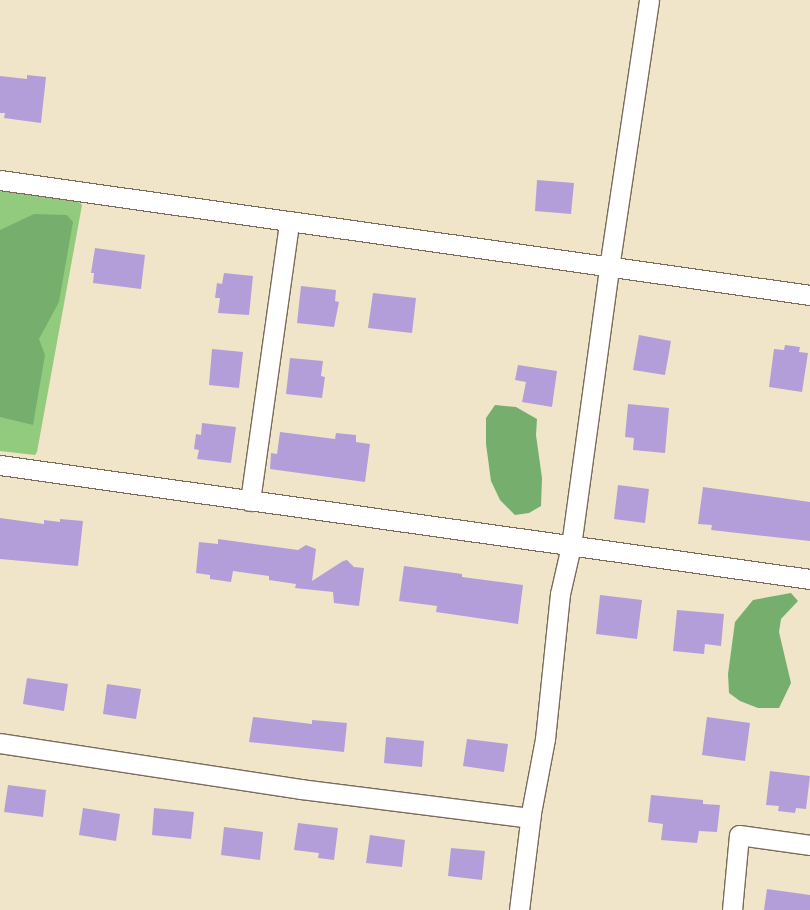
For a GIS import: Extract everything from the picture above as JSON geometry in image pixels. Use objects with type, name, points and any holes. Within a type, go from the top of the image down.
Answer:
[{"type":"lane","points":[[519,910],[530,818],[544,739],[560,594],[571,546],[609,268],[649,0]]},
{"type":"lane","points":[[0,180],[609,268],[810,295]]},
{"type":"lane","points":[[250,501],[289,222]]},
{"type":"lane","points":[[0,465],[810,579]]},
{"type":"lane","points":[[0,743],[301,789],[530,818]]},
{"type":"lane","points":[[732,910],[739,835],[810,845]]},
{"type":"green space","points":[[0,191],[76,199],[82,205],[35,455],[0,451]]},
{"type":"green space","points":[[34,214],[67,215],[73,222],[59,302],[39,339],[45,355],[33,425],[0,417],[0,230]]},
{"type":"green space","points":[[495,405],[516,407],[537,419],[536,435],[542,478],[541,506],[529,513],[515,515],[500,500],[491,481],[486,444],[486,418]]},
{"type":"green space","points":[[791,593],[798,601],[781,619],[779,632],[791,683],[779,708],[758,708],[740,701],[729,693],[728,674],[735,622],[753,600]]},
{"type":"building","points":[[27,75],[46,77],[41,123],[4,118],[5,113],[0,113],[0,76],[27,79]]},
{"type":"building","points":[[537,180],[574,183],[571,214],[535,211]]},
{"type":"building","points":[[95,248],[145,255],[141,289],[93,283],[94,273],[91,273]]},
{"type":"building","points":[[224,273],[253,276],[249,315],[218,313],[220,298],[215,298],[217,283],[222,284]]},
{"type":"building","points":[[301,286],[336,290],[335,301],[339,302],[334,327],[297,323]]},
{"type":"building","points":[[373,293],[416,298],[412,333],[368,328]]},
{"type":"building","points":[[639,335],[671,341],[665,375],[633,370]]},
{"type":"building","points":[[785,345],[800,347],[799,352],[808,353],[802,392],[769,387],[774,349],[784,350]]},
{"type":"building","points":[[212,349],[243,352],[239,388],[209,385]]},
{"type":"building","points":[[290,358],[323,361],[321,376],[325,377],[322,398],[286,394]]},
{"type":"building","points":[[518,365],[557,371],[552,407],[522,402],[526,382],[515,380]]},
{"type":"building","points":[[628,404],[669,408],[665,453],[633,450],[634,438],[625,437]]},
{"type":"building","points":[[202,423],[236,427],[231,463],[197,459],[199,450],[194,449],[196,434],[201,435]]},
{"type":"building","points":[[280,432],[335,439],[336,433],[356,435],[356,442],[370,444],[365,482],[270,469],[271,453],[277,454]]},
{"type":"building","points":[[618,485],[649,489],[645,523],[614,519]]},
{"type":"building","points":[[703,487],[810,502],[810,541],[711,530],[712,525],[698,524]]},
{"type":"building","points":[[0,518],[44,524],[44,520],[60,522],[60,519],[83,521],[78,566],[0,559]]},
{"type":"building","points":[[218,539],[298,550],[306,545],[316,549],[312,581],[347,560],[354,567],[364,568],[359,606],[334,603],[333,592],[295,588],[296,584],[269,580],[269,576],[233,571],[231,582],[210,579],[210,575],[196,573],[199,542],[218,544]]},
{"type":"building","points":[[404,566],[462,574],[462,577],[523,585],[518,624],[436,612],[437,606],[399,601]]},
{"type":"building","points":[[600,595],[642,600],[637,639],[596,634]]},
{"type":"building","points":[[677,610],[724,614],[721,646],[705,644],[704,654],[673,651]]},
{"type":"building","points":[[27,678],[68,684],[64,711],[23,704]]},
{"type":"building","points":[[107,684],[141,689],[136,719],[103,714]]},
{"type":"building","points":[[253,717],[312,724],[312,720],[347,723],[344,752],[249,742]]},
{"type":"building","points":[[707,717],[750,723],[745,761],[702,755]]},
{"type":"building","points":[[386,737],[424,741],[422,767],[384,763]]},
{"type":"building","points":[[467,739],[508,744],[504,772],[463,766]]},
{"type":"building","points":[[770,771],[810,776],[806,809],[796,808],[795,813],[778,811],[779,806],[766,805]]},
{"type":"building","points":[[8,785],[46,790],[43,817],[4,812]]},
{"type":"building","points":[[651,795],[703,800],[703,804],[720,805],[717,832],[699,831],[697,843],[661,840],[663,824],[648,822]]},
{"type":"building","points":[[83,808],[120,814],[116,841],[79,835]]},
{"type":"building","points":[[154,808],[194,812],[191,839],[152,835]]},
{"type":"building","points":[[298,823],[338,828],[334,860],[318,858],[319,853],[294,850]]},
{"type":"building","points":[[224,827],[263,832],[260,860],[221,855]]},
{"type":"building","points":[[370,835],[405,840],[402,867],[366,863]]},
{"type":"building","points":[[451,848],[485,851],[482,880],[448,876]]},
{"type":"building","points":[[767,889],[810,895],[810,910],[764,910]]}]
